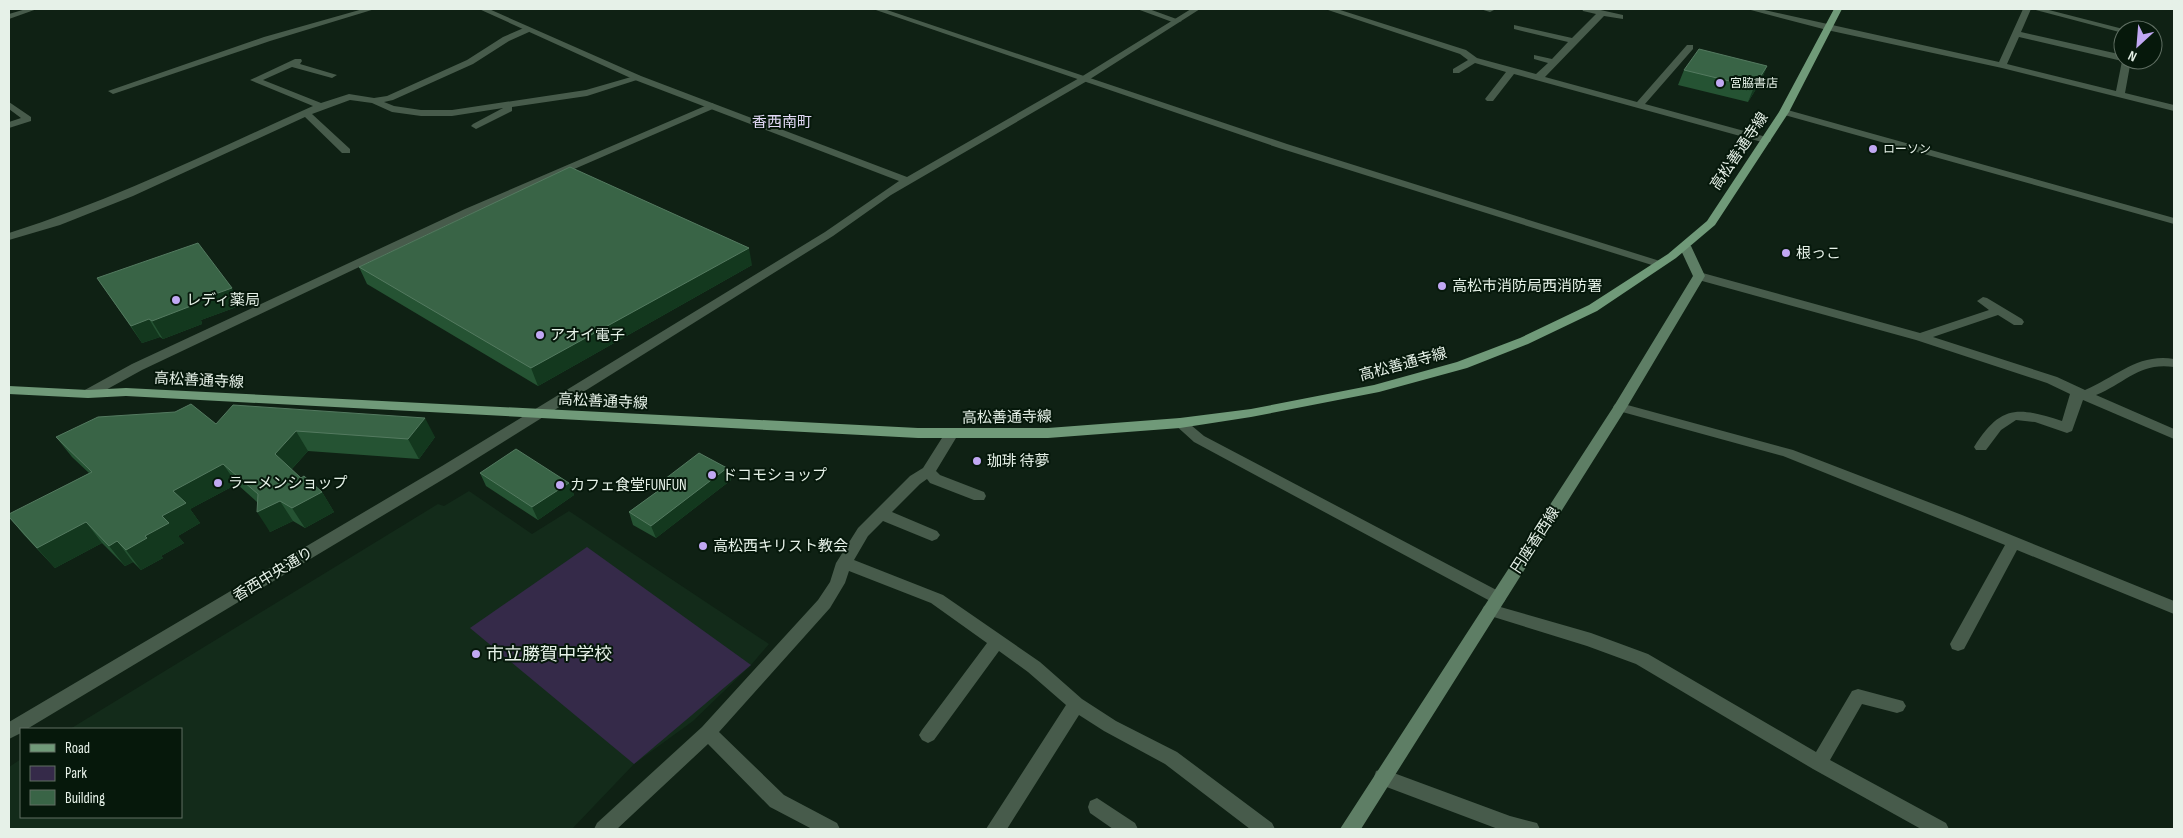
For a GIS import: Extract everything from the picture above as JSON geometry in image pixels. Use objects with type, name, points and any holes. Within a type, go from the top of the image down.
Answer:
[{"type":"main road","name":"高松善通寺線","points":[[9,390],[88,394],[136,393],[952,433],[1048,433],[1180,423],[1251,413],[1374,389],[1462,365],[1524,341],[1593,308],[1685,246],[1711,223],[1766,140],[1784,112],[1826,27],[1838,9]]},
{"type":"main road","points":[[1685,246],[1696,266],[1699,276]]},
{"type":"main road","name":"円座香西線","points":[[1350,829],[1620,407],[1699,276]]},
{"type":"street","points":[[9,17],[33,9]]},
{"type":"street","points":[[113,91],[267,39],[371,9]]},
{"type":"street","points":[[483,9],[526,30],[638,78],[908,181]]},
{"type":"street","points":[[876,9],[1283,146],[1659,264]]},
{"type":"street","points":[[1141,9],[1178,22]]},
{"type":"street","name":"香西中央通り","points":[[9,731],[430,480],[829,234],[887,193],[1084,79],[1196,9]]},
{"type":"street","points":[[1330,9],[1463,52],[1474,60],[1766,140]]},
{"type":"street","points":[[1586,9],[1620,17]]},
{"type":"street","points":[[1751,9],[2002,65],[2174,108]]},
{"type":"street","points":[[2002,65],[2027,9]]},
{"type":"street","points":[[2036,9],[2113,28]]},
{"type":"street","points":[[1538,78],[1602,13]]},
{"type":"street","points":[[1517,26],[1574,41]]},
{"type":"street","points":[[374,101],[390,98],[470,62],[506,39],[526,30]]},
{"type":"street","points":[[2016,34],[2113,56]]},
{"type":"street","points":[[1638,106],[1690,47]]},
{"type":"street","points":[[1537,58],[1554,62]]},
{"type":"street","points":[[1456,72],[1474,60]]},
{"type":"street","points":[[321,106],[255,80],[294,63],[332,75]]},
{"type":"street","points":[[1490,99],[1511,70]]},
{"type":"street","points":[[2120,94],[2125,70]]},
{"type":"street","points":[[9,237],[63,221],[193,166],[321,106],[349,97],[374,101],[392,109],[421,113],[452,113],[586,93],[638,78]]},
{"type":"street","points":[[476,126],[518,104]]},
{"type":"street","points":[[9,105],[28,119],[9,125]]},
{"type":"street","points":[[88,394],[137,366],[469,211],[712,106]]},
{"type":"street","points":[[1784,112],[2174,221]]},
{"type":"street","points":[[306,113],[346,151]]},
{"type":"street","points":[[1699,276],[1920,337],[2052,380],[2118,411],[2174,434]]},
{"type":"street","points":[[1983,301],[2018,322]]},
{"type":"street","points":[[1920,337],[1999,311]]},
{"type":"street","points":[[1981,447],[1996,427],[2014,415],[2037,418],[2067,428],[2075,397],[2088,396],[2130,370],[2153,362],[2174,363]]},
{"type":"street","points":[[1620,407],[1788,452],[2174,608]]},
{"type":"street","points":[[1180,423],[1198,439],[1494,604],[1642,659],[1819,763],[1939,829]]},
{"type":"street","points":[[604,829],[708,732],[824,604],[837,583],[844,563],[863,532],[915,480],[928,472],[952,433]]},
{"type":"street","points":[[928,472],[935,479],[978,496]]},
{"type":"street","points":[[882,514],[932,535]]},
{"type":"street","points":[[1958,644],[2014,542]]},
{"type":"street","points":[[844,563],[936,599],[998,640],[1034,667],[1076,704],[1110,726],[1170,758],[1265,829]]},
{"type":"street","points":[[928,735],[998,640]]},
{"type":"street","points":[[1819,763],[1858,696],[1896,706]]},
{"type":"street","points":[[996,829],[1076,704]]},
{"type":"street","points":[[708,732],[777,800],[830,829]]},
{"type":"street","points":[[1383,777],[1510,825],[1530,829]]},
{"type":"street","points":[[1097,807],[1128,829]]},
{"type":"shaded area","name":"市立勝賀中学校","points":[[469,491],[532,534],[569,511],[769,644],[751,665],[693,721],[634,764],[572,829],[9,829],[9,767],[20,760],[20,818],[182,818],[182,728],[72,728],[438,504],[444,506]]},
{"type":"green space","points":[[587,547],[751,665],[634,764],[470,628]]},
{"type":"building","points":[[1699,49],[1767,66],[1754,87],[1684,70]]},
{"type":"building","name":"アオイ電子","points":[[570,167],[749,248],[531,368],[359,267]]},
{"type":"building","name":"レディ薬局","points":[[198,243],[232,288],[190,303],[191,306],[152,321],[149,319],[131,326],[97,278]]},
{"type":"building","points":[[191,404],[216,424],[233,405],[425,418],[408,439],[296,431],[275,454],[301,478],[304,476],[322,492],[292,508],[280,501],[257,512],[258,494],[223,464],[173,491],[186,503],[162,516],[169,523],[145,536],[147,538],[126,550],[117,541],[109,546],[86,522],[37,548],[9,517],[9,514],[92,472],[56,437],[98,417],[175,412]]},
{"type":"building","points":[[516,449],[569,483],[532,507],[480,473]]},
{"type":"building","points":[[699,453],[727,468],[651,526],[629,512],[669,483],[665,479]]},
{"type":"place","name":"宮脇書店","points":[[1720,83]]},
{"type":"place","name":"ローソン","points":[[1873,149]]},
{"type":"place","name":"根っこ","points":[[1786,253]]},
{"type":"place","name":"高松市消防局西消防署","points":[[1442,286]]},
{"type":"place","name":"レディ薬局","points":[[176,300]]},
{"type":"place","name":"アオイ電子","points":[[540,335]]},
{"type":"place","name":"珈琲 待夢","points":[[977,461]]},
{"type":"place","name":"ドコモショップ","points":[[712,475]]},
{"type":"place","name":"ラーメンショップ","points":[[218,483]]},
{"type":"place","name":"カフェ食堂FUNFUN","points":[[560,485]]},
{"type":"place","name":"高松西キリスト教会","points":[[703,546]]},
{"type":"place","name":"市立勝賀中学校","points":[[476,654]]},
{"type":"district","name":"香西南町","points":[[782,122]]}]
